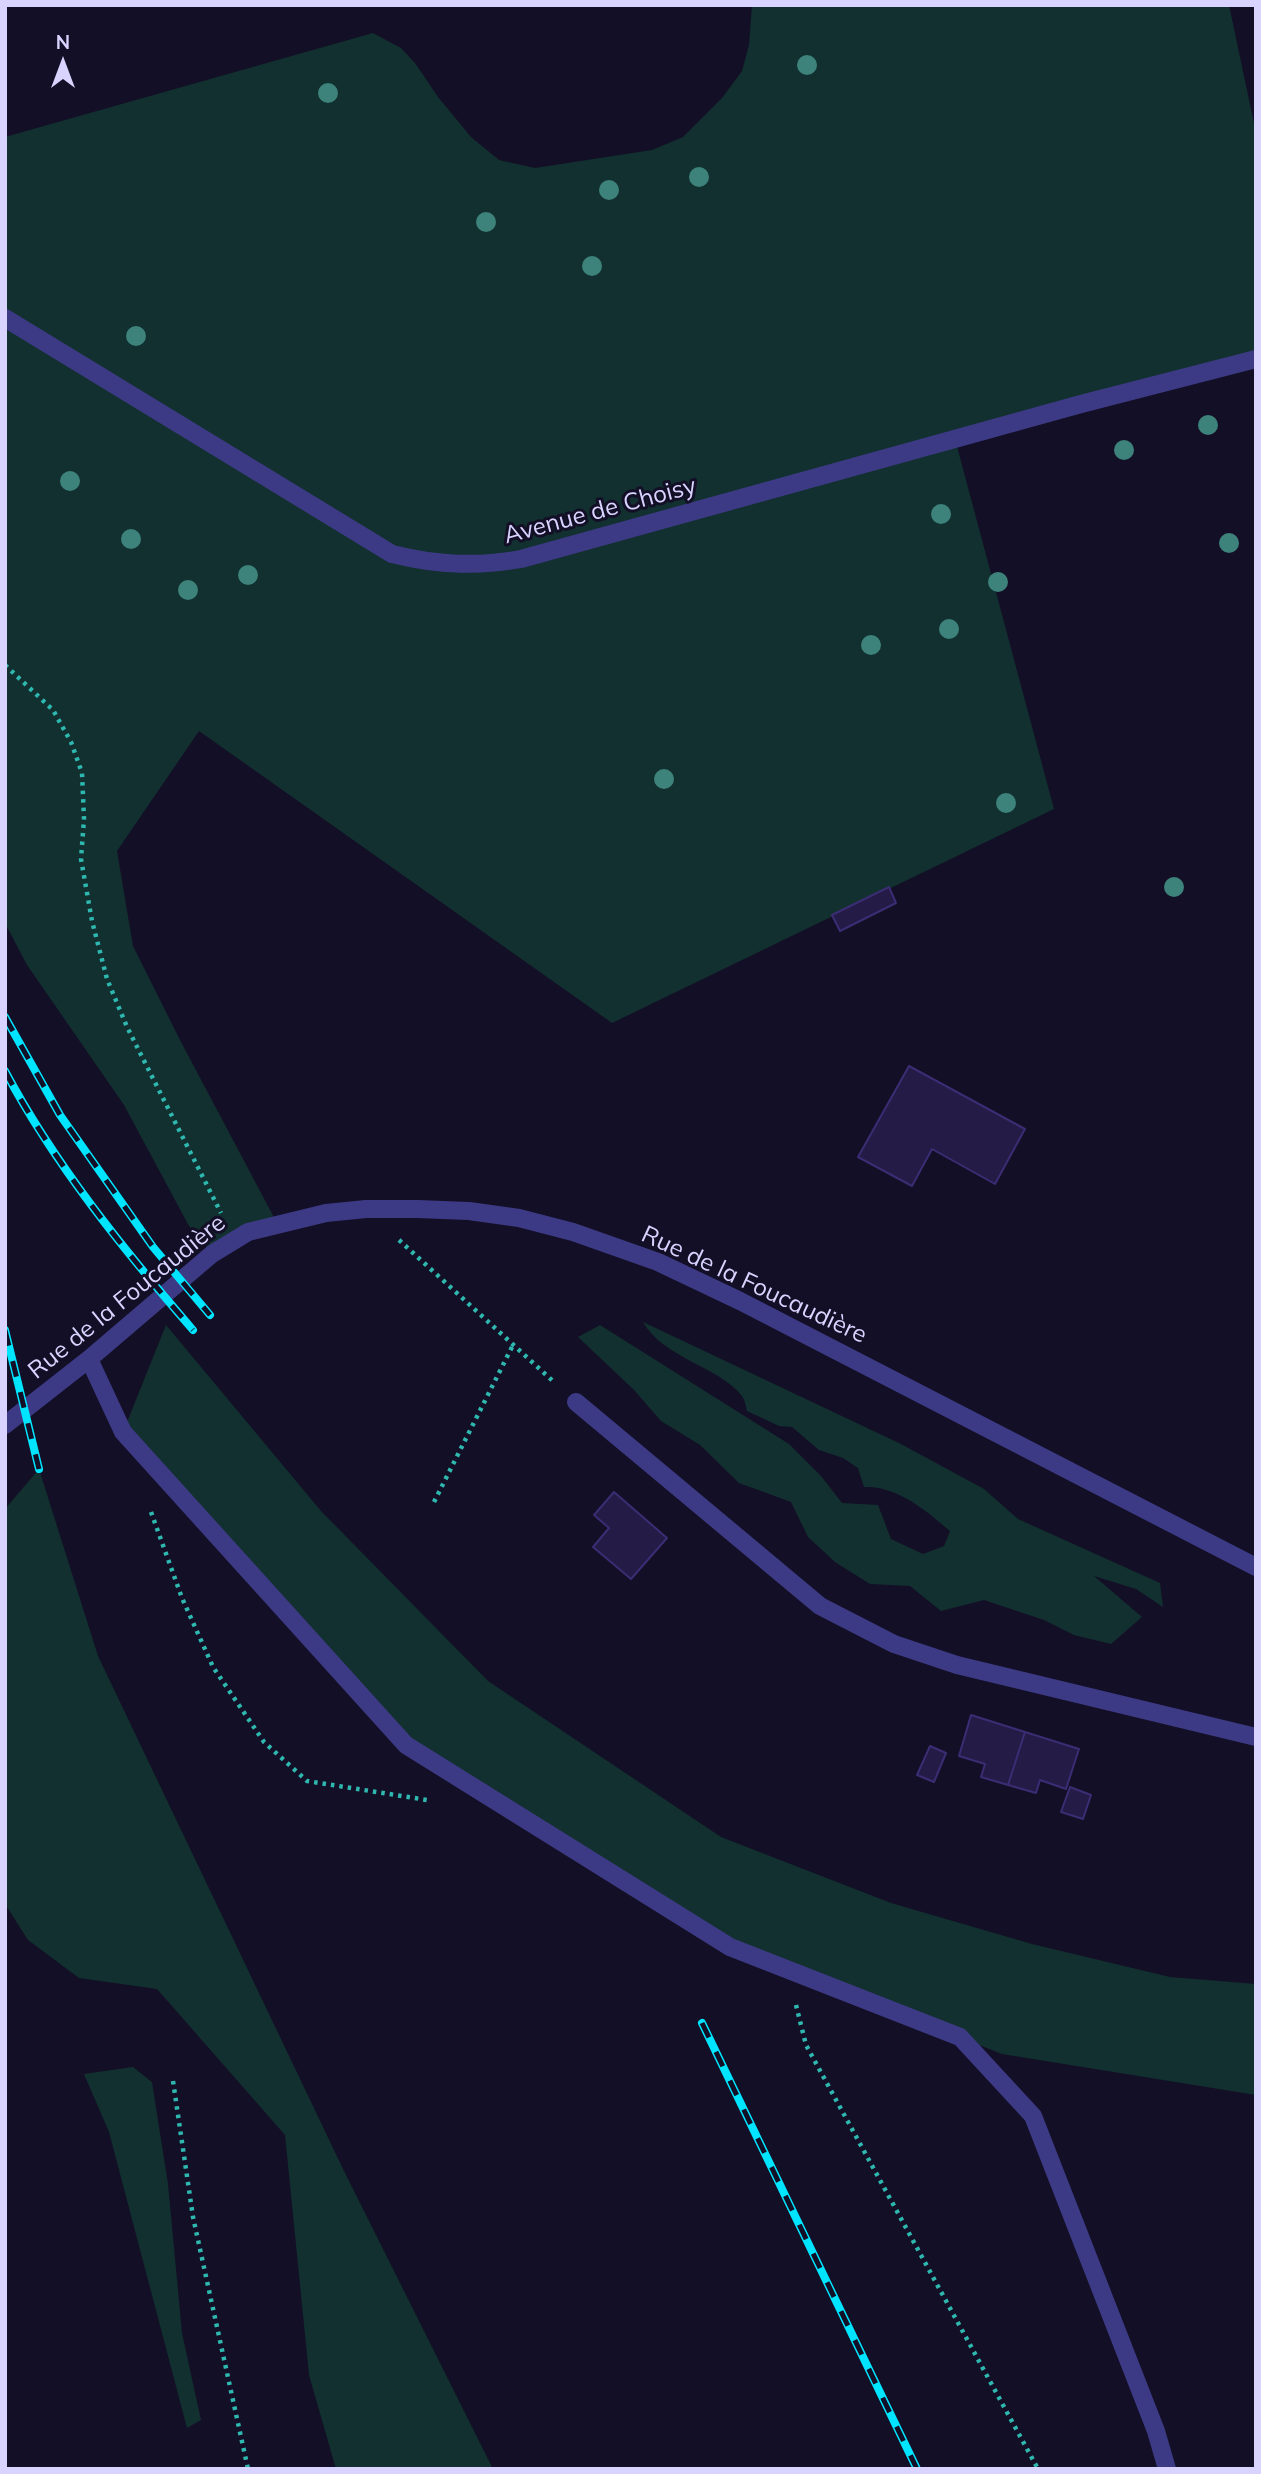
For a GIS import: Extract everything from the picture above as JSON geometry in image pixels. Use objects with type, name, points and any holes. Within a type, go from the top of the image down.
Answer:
[{"type":"street","name":"Avenue de Choisy","points":[[5,318],[392,554],[425,562],[460,565],[491,565],[521,559],[1081,404],[1256,359]]},
{"type":"street","name":"Rue de la Foucaudière","points":[[5,1425],[89,1359],[212,1254],[248,1232],[326,1213],[366,1209],[469,1212],[519,1218],[573,1232],[658,1262],[740,1301],[1256,1567]]},
{"type":"street","points":[[89,1359],[123,1432],[406,1745],[730,1948],[960,2037],[1033,2116],[1156,2431],[1167,2469]]},
{"type":"street","points":[[576,1402],[820,1606],[894,1644],[957,1664],[1256,1737]]},
{"type":"path","points":[[5,665],[53,710],[71,742],[82,773],[84,819],[81,859],[92,921],[107,979],[127,1027],[234,1240]]},
{"type":"path","points":[[366,1209],[576,1402]]},
{"type":"path","points":[[434,1502],[513,1345]]},
{"type":"path","points":[[149,1504],[181,1598],[213,1667],[264,1742],[307,1781],[427,1800]]},
{"type":"path","points":[[787,1970],[806,2045],[1038,2469]]},
{"type":"path","points":[[173,2081],[193,2217],[248,2469]]},
{"type":"green space","points":[[752,5],[1229,5],[1256,133],[1256,359],[955,439],[1054,809],[612,1023],[199,731],[117,851],[133,946],[277,1223],[212,1254],[189,1226],[124,1105],[27,965],[5,923],[5,137],[373,33],[401,48],[471,137],[499,160],[535,168],[652,150],[683,137],[722,98],[742,71],[749,45]]},
{"type":"green space","points":[[643,1322],[901,1444],[984,1489],[1018,1519],[1160,1583],[1163,1607],[1136,1589],[1094,1576],[1142,1617],[1111,1644],[1074,1635],[1044,1620],[984,1600],[941,1611],[910,1586],[870,1584],[835,1562],[808,1537],[791,1502],[739,1483],[700,1445],[661,1421],[634,1390],[578,1337],[600,1325],[789,1444],[821,1476],[842,1503],[878,1505],[891,1539],[923,1554],[944,1546],[950,1531],[899,1495],[876,1487],[864,1487],[858,1468],[843,1458],[819,1450],[792,1427],[779,1426],[747,1411],[743,1398],[732,1386],[664,1345]]},
{"type":"green space","points":[[166,1325],[321,1511],[488,1681],[721,1837],[891,1903],[1032,1944],[1170,1977],[1256,1984],[1256,2095],[1002,2054],[730,1947],[406,1745],[123,1432]]},
{"type":"green space","points":[[39,1469],[98,1656],[344,2171],[493,2469],[336,2469],[309,2375],[285,2135],[157,1989],[79,1978],[28,1940],[5,1904],[5,1509]]},
{"type":"green space","points":[[133,2067],[152,2082],[168,2184],[182,2333],[201,2420],[187,2428],[109,2132],[84,2074]]},
{"type":"building","points":[[889,887],[896,903],[840,931],[832,915]]},
{"type":"building","points":[[909,1066],[1025,1129],[995,1184],[932,1149],[912,1186],[858,1157]]},
{"type":"building","points":[[614,1492],[667,1538],[631,1579],[593,1547],[609,1528],[594,1515]]},
{"type":"building","points":[[971,1715],[1025,1732],[1008,1785],[981,1777],[985,1764],[959,1756]]},
{"type":"building","points":[[1025,1732],[1079,1749],[1066,1789],[1040,1780],[1036,1793],[1008,1785]]},
{"type":"building","points":[[930,1746],[946,1753],[934,1782],[917,1775]]},
{"type":"building","points":[[1070,1787],[1091,1795],[1083,1819],[1061,1812]]},
{"type":"railway","points":[[5,1017],[60,1115],[153,1247],[210,1315]]},
{"type":"railway","points":[[5,1071],[68,1173],[193,1330]]},
{"type":"railway","points":[[5,1330],[39,1469]]},
{"type":"railway","points":[[702,2023],[917,2469]]}]
